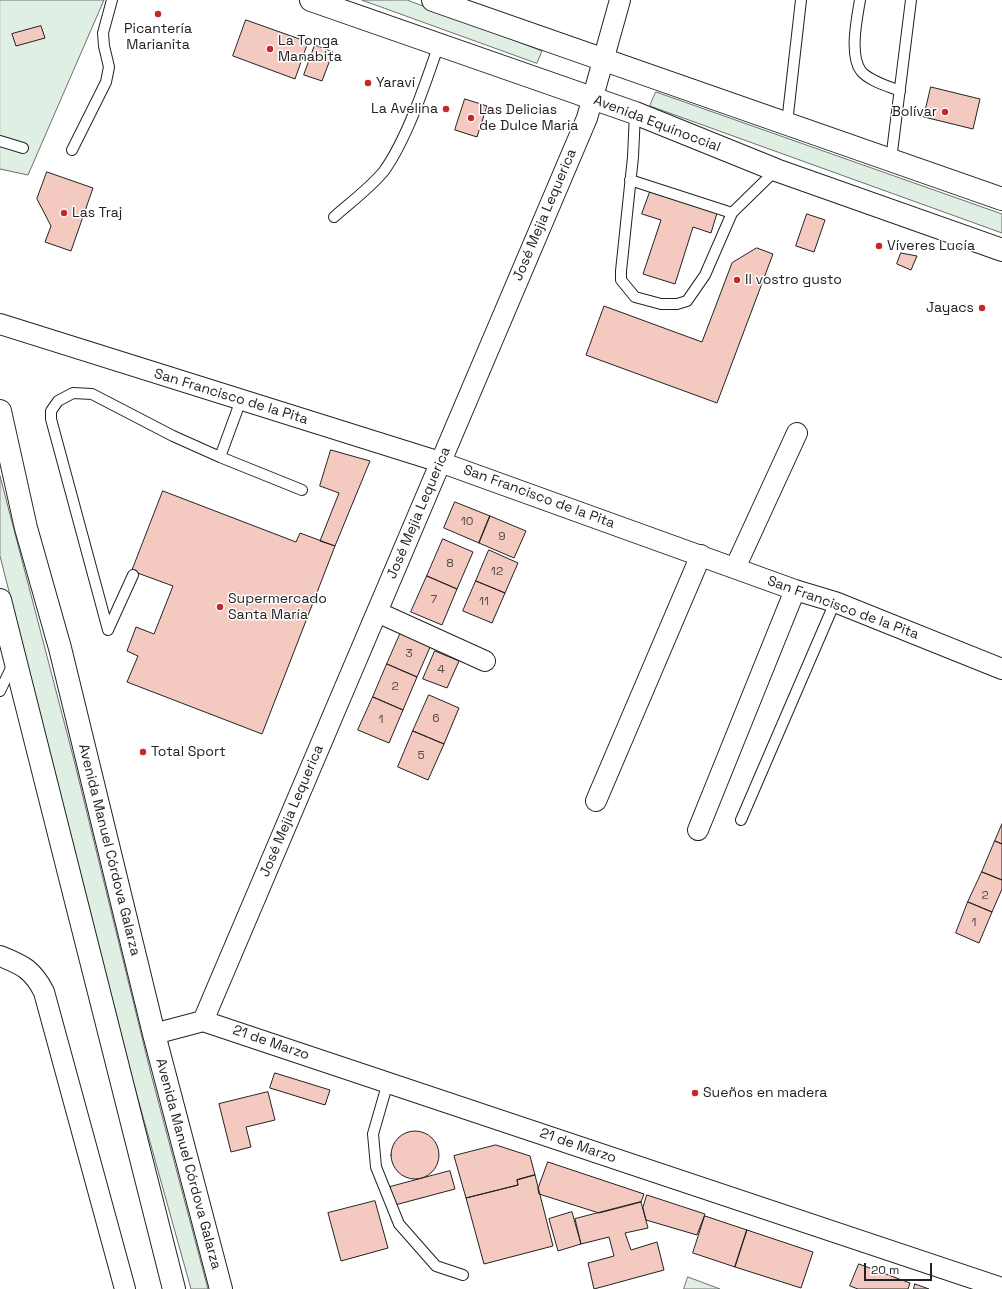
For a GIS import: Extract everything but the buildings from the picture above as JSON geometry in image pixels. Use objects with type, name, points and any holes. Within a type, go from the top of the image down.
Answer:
[{"type":"main road","name":"Avenida Equinoccial","points":[[311,0],[635,113],[776,170],[1002,250]]},
{"type":"main road","points":[[434,0],[1002,198]]},
{"type":"main road","name":"Avenida Manuel Córdova Galarza","points":[[0,411],[26,528],[60,648],[154,1034],[222,1289]]},
{"type":"main road","points":[[0,600],[174,1289]]},
{"type":"street","name":"José Mejia Lequerica","points":[[203,1021],[584,126],[620,0]]},
{"type":"street","name":"San Francisco de la Pita","points":[[0,324],[440,462],[795,590],[835,602],[1002,669]]},
{"type":"street","points":[[736,568],[797,433]]},
{"type":"street","points":[[596,801],[701,555]]},
{"type":"street","points":[[698,830],[795,590]]},
{"type":"street","points":[[377,612],[485,661]]},
{"type":"street","points":[[0,956],[17,962],[36,977],[44,992],[125,1289]]},
{"type":"street","points":[[154,1034],[203,1021]]},
{"type":"street","name":"21 de Marzo","points":[[203,1021],[1002,1288]]},
{"type":"lane","points":[[72,150],[106,82],[109,67],[104,46],[103,33],[112,0]]},
{"type":"lane","points":[[787,123],[801,0]]},
{"type":"lane","points":[[860,0],[855,33],[856,55],[860,70],[872,78],[900,91]]},
{"type":"lane","points":[[891,160],[911,0]]},
{"type":"lane","points":[[334,217],[366,190],[384,170],[401,139],[439,44]]},
{"type":"lane","points":[[635,113],[633,158],[623,242],[621,280],[625,287],[635,297],[661,304],[677,304],[687,301],[705,275],[732,213],[776,170]]},
{"type":"lane","points":[[0,141],[23,148]]},
{"type":"lane","points":[[630,180],[732,213]]},
{"type":"lane","points":[[133,575],[108,630],[51,419],[51,411],[58,401],[73,393],[92,394],[173,436],[220,457],[302,490]]},
{"type":"lane","points":[[220,457],[242,400]]},
{"type":"lane","points":[[741,820],[835,602]]},
{"type":"lane","points":[[0,691],[15,660]]},
{"type":"lane","points":[[388,1082],[373,1134],[376,1167],[399,1224],[436,1266],[463,1275]]},
{"type":"green space","points":[[0,0],[104,0],[28,175],[0,169]]},
{"type":"green space","points":[[362,0],[407,0],[542,51],[537,63]]},
{"type":"green space","points":[[656,92],[1002,214],[1002,233],[650,106]]},
{"type":"green space","points":[[0,476],[74,760],[151,1074],[208,1289],[191,1289],[133,1081],[0,556]]},
{"type":"green space","points":[[688,1277],[720,1289],[684,1289]]},
{"type":"place","name":"Picantería Marianita","points":[[158,14]]},
{"type":"place","name":"La Tonga Manabita","points":[[270,49]]},
{"type":"place","name":"Yaraví","points":[[368,83]]},
{"type":"place","name":"La Avelina","points":[[446,109]]},
{"type":"place","name":"Bolívar","points":[[945,112]]},
{"type":"place","name":"Las Delicias de Dulce Maria","points":[[471,118]]},
{"type":"place","name":"Las Traj","points":[[64,213]]},
{"type":"place","name":"Víveres Lucía","points":[[879,246]]},
{"type":"place","name":"Il vostro gusto","points":[[737,280]]},
{"type":"place","name":"Jayacs","points":[[982,308]]},
{"type":"place","name":"Supermercado Santa María","points":[[220,607]]},
{"type":"place","name":"Total Sport","points":[[143,752]]},
{"type":"place","name":"Sueños en madera","points":[[695,1093]]}]
